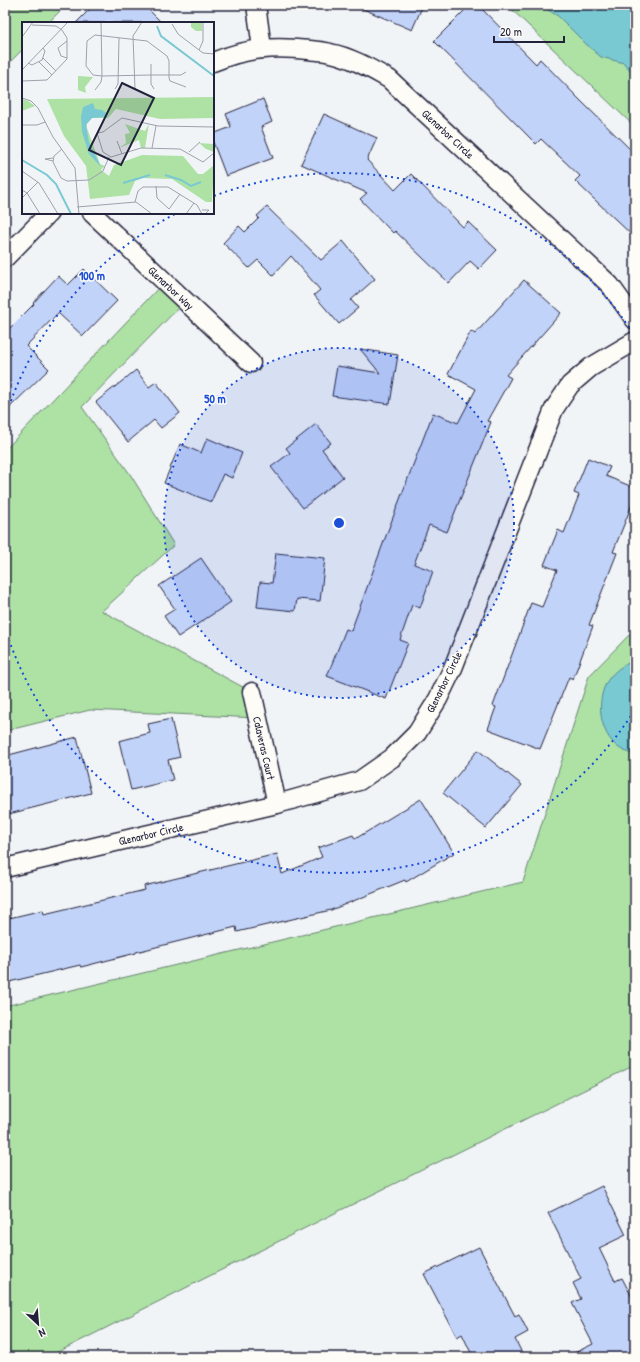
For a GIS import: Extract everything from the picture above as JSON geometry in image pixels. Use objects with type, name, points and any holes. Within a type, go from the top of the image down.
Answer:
[{"type":"street","points":[[256,5],[262,48]]},
{"type":"street","name":"Glenarbor Circle","points":[[214,62],[232,54],[262,48],[288,48],[331,53],[362,64],[389,79],[610,285],[635,320]]},
{"type":"street","points":[[5,258],[48,214]]},
{"type":"street","name":"Glenarbor Way","points":[[93,214],[251,363]]},
{"type":"street","name":"Glenarbor Circle","points":[[5,868],[277,804],[359,781],[392,758],[417,732],[438,699],[453,668],[554,410],[570,385],[591,367],[635,341]]},
{"type":"street","name":"Calaveras Court","points":[[252,692],[277,804]]},
{"type":"green space","points":[[5,5],[66,5],[49,22],[22,22],[22,50],[5,67]]},
{"type":"green space","points":[[507,5],[635,5],[635,127]]},
{"type":"green space","points":[[164,282],[185,301],[82,407],[130,474],[174,545],[102,611],[252,692],[257,718],[90,710],[5,731],[5,450]]},
{"type":"green space","points":[[635,633],[635,1065],[48,1357],[5,1357],[5,1006],[523,882],[589,676],[629,635]]},
{"type":"water","points":[[535,5],[635,5],[635,78],[624,63],[601,57],[558,16]]},
{"type":"water","points":[[635,660],[635,754],[623,750],[614,743],[607,734],[602,722],[601,697],[611,676],[622,666]]},
{"type":"building","points":[[94,5],[144,5],[161,22],[77,22]]},
{"type":"building","points":[[354,5],[423,5],[412,30]]},
{"type":"building","points":[[470,5],[478,5],[536,64],[540,59],[635,154],[635,238],[575,181],[580,176],[541,139],[536,144],[434,41]]},
{"type":"building","points":[[263,99],[272,122],[261,127],[273,158],[226,176],[214,145],[214,134],[231,127],[226,114]]},
{"type":"building","points":[[324,114],[377,138],[367,160],[395,190],[411,174],[463,227],[468,222],[497,250],[479,269],[470,261],[449,283],[395,231],[393,233],[360,199],[367,193],[301,164]]},
{"type":"building","points":[[267,207],[321,260],[343,241],[375,279],[351,300],[358,308],[339,324],[314,295],[320,290],[291,256],[273,275],[258,260],[249,268],[223,243],[239,226],[245,232],[259,218],[257,216]]},
{"type":"building","points":[[84,269],[117,301],[83,336],[58,313],[26,346],[49,369],[5,412],[5,333],[34,304],[33,303],[58,276],[68,285]]},
{"type":"building","points":[[524,280],[561,313],[506,375],[511,378],[487,421],[491,422],[447,532],[429,525],[414,564],[433,571],[420,608],[412,605],[400,640],[408,643],[386,699],[327,676],[346,629],[351,631],[433,413],[458,423],[476,389],[448,374],[471,331],[475,334]]},
{"type":"building","points":[[360,349],[398,355],[390,404],[332,396],[337,366],[380,373]]},
{"type":"building","points":[[136,370],[149,387],[156,382],[180,413],[161,428],[154,420],[128,442],[96,402]]},
{"type":"building","points":[[316,424],[331,443],[322,449],[343,477],[303,508],[271,467],[290,453],[286,448]]},
{"type":"building","points":[[207,438],[242,453],[232,478],[223,474],[211,502],[164,483],[180,444],[201,453]]},
{"type":"building","points":[[588,458],[610,467],[606,476],[635,488],[635,497],[613,552],[617,553],[589,625],[593,626],[573,679],[569,677],[540,749],[488,729],[496,707],[493,706],[531,603],[542,607],[557,570],[544,565],[558,530],[564,533],[579,495],[574,493]]},
{"type":"building","points":[[276,553],[325,558],[320,601],[297,599],[295,611],[257,607],[260,582],[272,583]]},
{"type":"building","points":[[201,558],[231,602],[178,637],[164,616],[175,609],[159,586]]},
{"type":"building","points":[[171,719],[180,757],[168,760],[173,780],[131,790],[119,741],[150,733],[148,724]]},
{"type":"building","points":[[77,737],[91,793],[5,815],[5,756]]},
{"type":"building","points":[[478,750],[522,785],[486,828],[443,793]]},
{"type":"building","points":[[421,799],[454,853],[406,882],[405,880],[331,910],[237,932],[236,927],[81,967],[80,965],[5,983],[5,919],[43,910],[44,914],[145,890],[144,886],[277,854],[282,874],[322,857],[318,848],[353,835],[355,839]]},
{"type":"building","points":[[602,1186],[626,1235],[599,1248],[615,1281],[622,1278],[635,1303],[635,1357],[566,1357],[593,1344],[572,1303],[581,1299],[573,1283],[581,1279],[548,1213]]},
{"type":"building","points":[[479,1247],[515,1316],[519,1314],[528,1332],[515,1339],[524,1357],[473,1357],[462,1334],[457,1337],[424,1274]]}]
